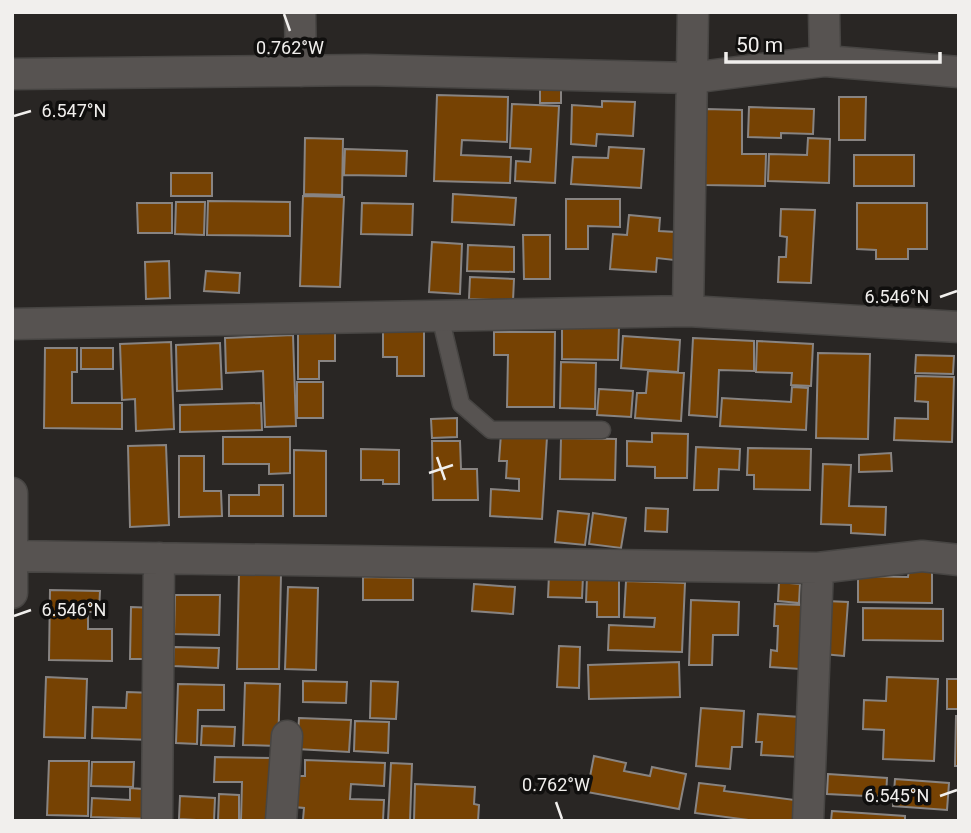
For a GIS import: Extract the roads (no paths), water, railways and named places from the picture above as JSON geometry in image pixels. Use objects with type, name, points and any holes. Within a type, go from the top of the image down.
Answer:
[{"type":"street","points":[[300,12],[300,71]]},
{"type":"street","points":[[688,311],[693,12]]},
{"type":"street","points":[[824,12],[825,61]]},
{"type":"street","points":[[12,74],[366,70],[691,78],[825,61],[959,72]]},
{"type":"street","points":[[12,324],[688,311],[959,327]]},
{"type":"street","points":[[12,493],[12,593]]},
{"type":"street","points":[[13,556],[818,568],[922,556],[959,561]]},
{"type":"street","points":[[157,821],[159,558]]},
{"type":"street","points":[[808,821],[818,568]]},
{"type":"street","points":[[281,821],[287,736]]},
{"type":"lane","points":[[440,316],[461,404],[491,430],[602,430]]}]
